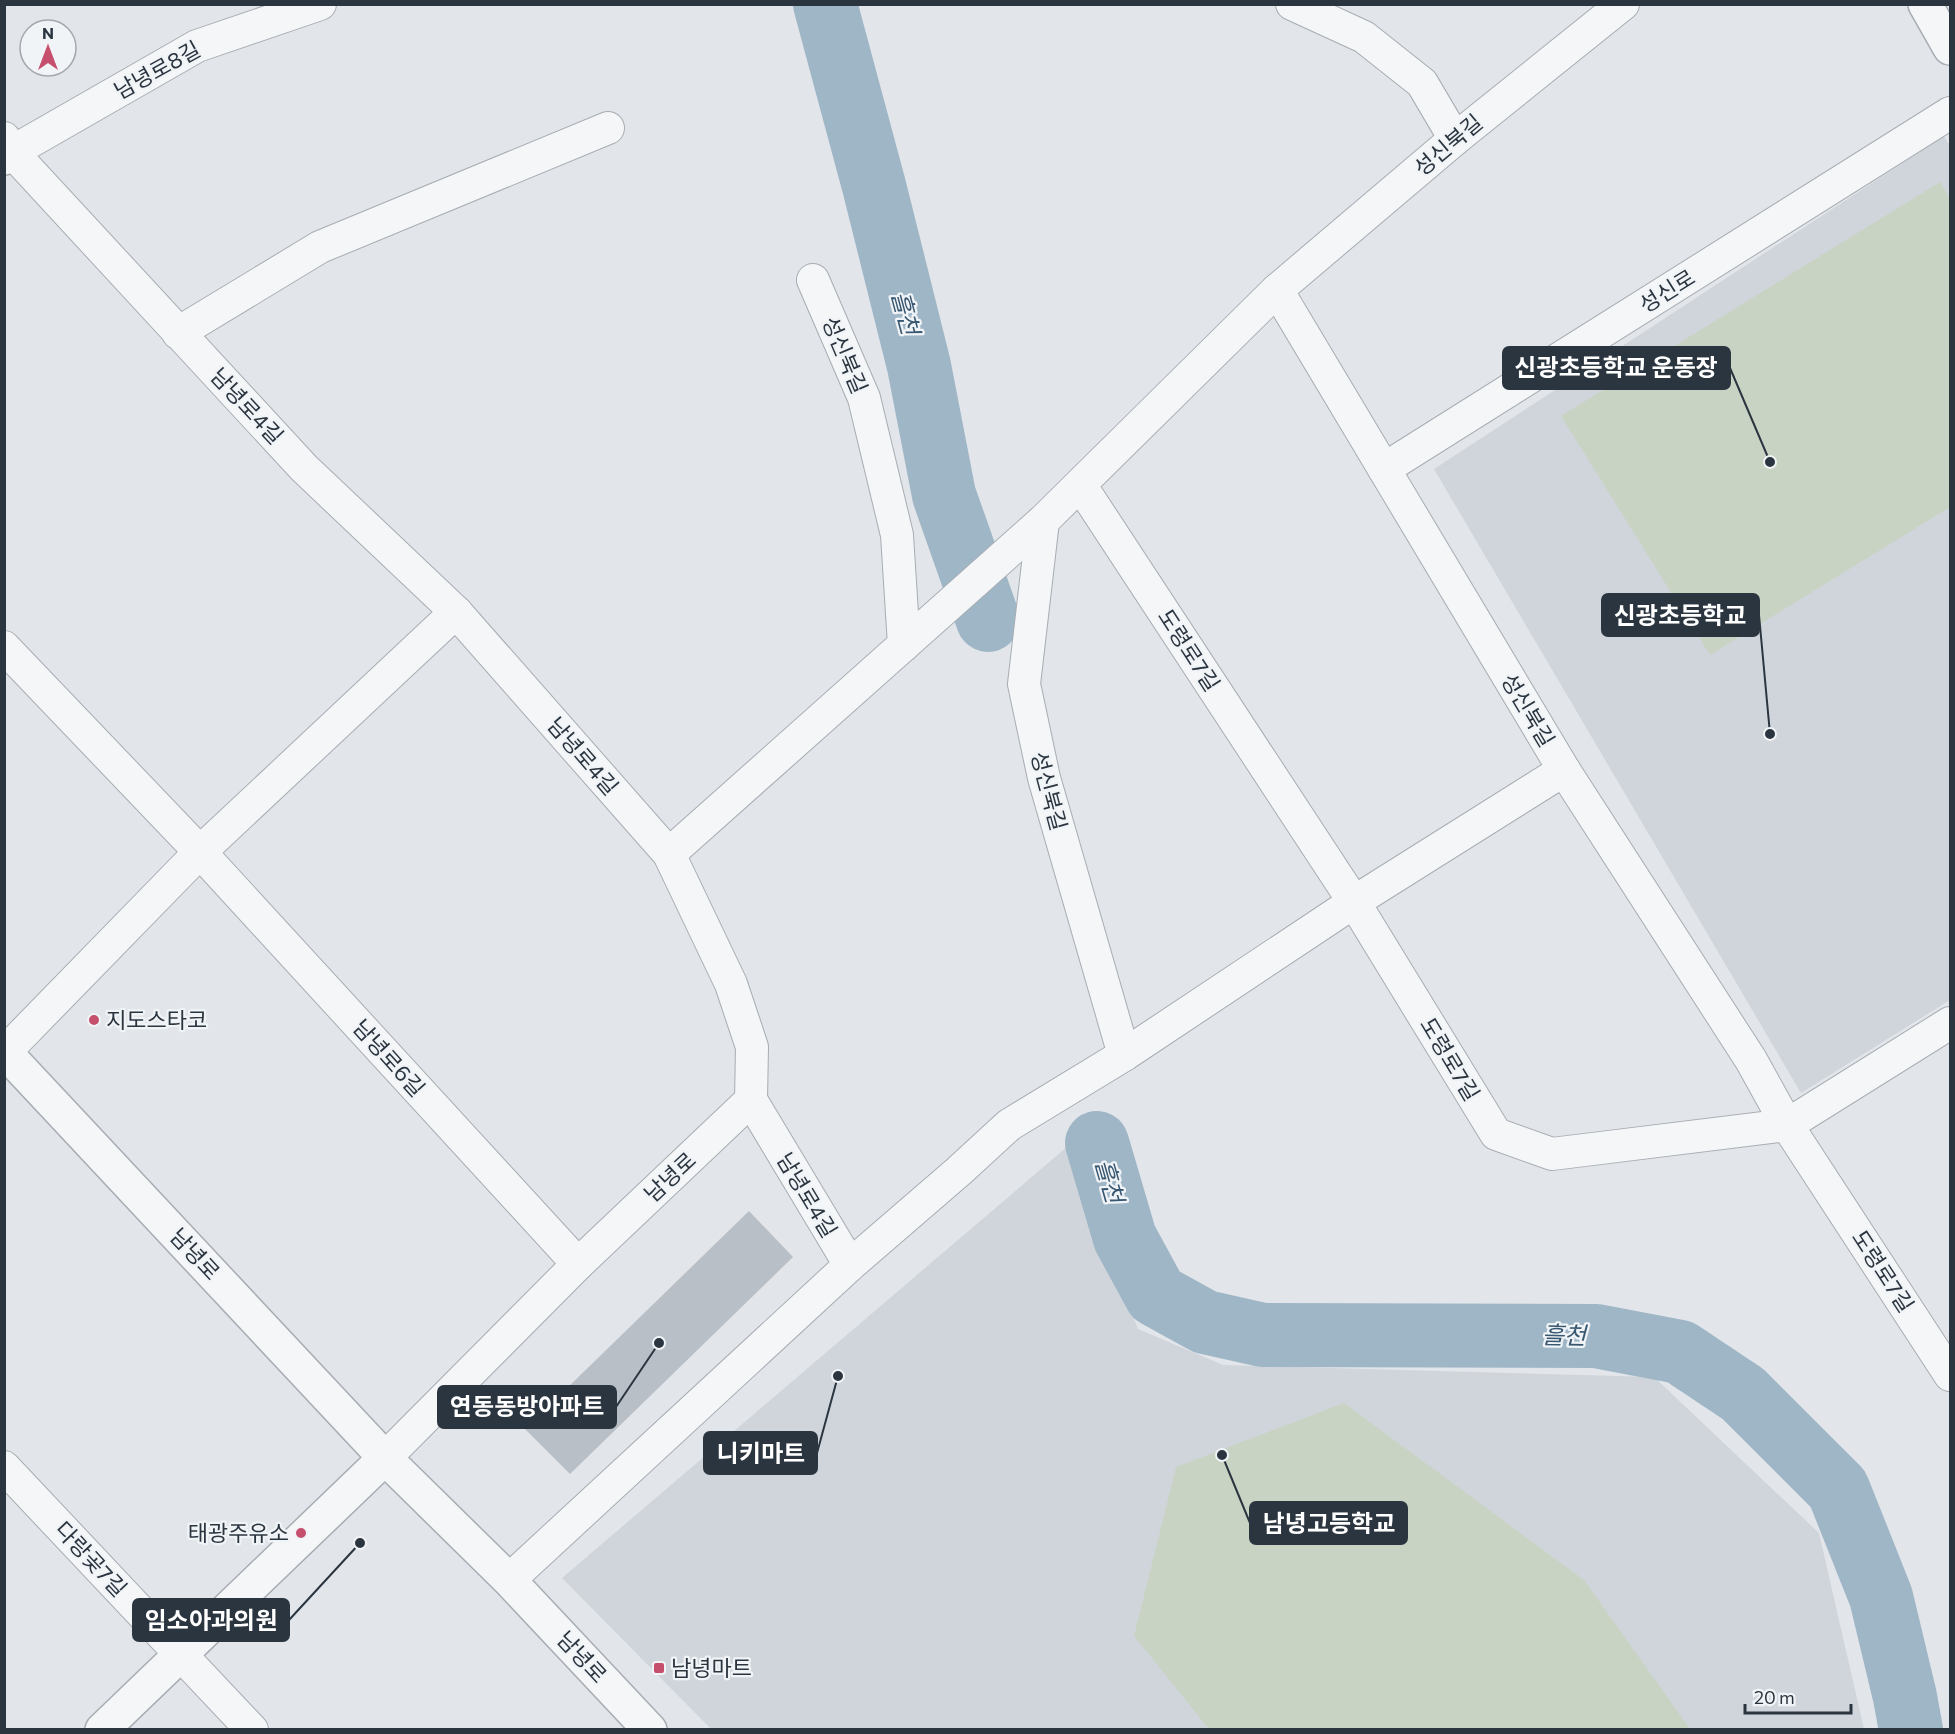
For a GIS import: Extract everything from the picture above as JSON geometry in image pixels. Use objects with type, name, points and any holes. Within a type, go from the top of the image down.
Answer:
[{"type":"street","name":"남녕로8길","points":[[7,150],[197,46],[320,4]]},
{"type":"street","points":[[1292,4],[1364,37],[1422,84],[1455,139]]},
{"type":"street","name":"성신북길","points":[[669,854],[1081,486],[1277,290],[1455,139],[1623,4]]},
{"type":"street","points":[[1925,4],[1950,48]]},
{"type":"street","name":"성신로","points":[[1384,469],[1950,113]]},
{"type":"street","points":[[178,333],[320,247],[608,128]]},
{"type":"street","name":"남녕로4길","points":[[7,150],[304,468],[456,612],[669,854],[731,984],[752,1047],[750,1100],[850,1265]]},
{"type":"street","name":"성신북길","points":[[813,280],[864,398],[897,535],[904,645]]},
{"type":"street","name":"성신북길","points":[[1277,290],[1564,770],[1751,1060],[1787,1125]]},
{"type":"street","name":"도령로7길","points":[[1081,486],[1354,902],[1496,1134],[1552,1154],[1787,1125],[1950,1375]]},
{"type":"street","name":"성신북길","points":[[1043,521],[1024,684],[1044,778],[1124,1055]]},
{"type":"street","points":[[5,1052],[200,852],[456,612]]},
{"type":"street","name":"남녕로6길","points":[[4,647],[200,852],[578,1264]]},
{"type":"street","points":[[509,1580],[850,1265],[1009,1125],[1124,1055],[1354,902],[1564,770]]},
{"type":"street","points":[[1787,1125],[1950,1023]]},
{"type":"street","name":"남녕로","points":[[5,1052],[385,1458],[509,1580],[650,1730]]},
{"type":"street","name":"남녕로","points":[[385,1458],[578,1264],[750,1100]]},
{"type":"street","points":[[102,1730],[385,1458]]},
{"type":"street","name":"다랑곶7길","points":[[4,1467],[252,1730]]},
{"type":"shaded area","points":[[1944,136],[1950,146],[1950,1000],[1801,1093],[1434,469]]},
{"type":"shaded area","points":[[1068,1146],[1138,1329],[1223,1365],[1654,1377],[1819,1533],[1864,1729],[711,1729],[562,1578]]},
{"type":"green space","points":[[1940,182],[1950,199],[1950,507],[1710,655],[1561,416]]},
{"type":"green space","points":[[1344,1403],[1584,1580],[1690,1729],[1209,1729],[1134,1636],[1176,1467]]},
{"type":"building","points":[[749,1211],[793,1257],[570,1474],[525,1429]]},
{"type":"waterway","name":"흘천","points":[[825,4],[919,366],[944,495],[988,620]]},
{"type":"waterway","name":"흘천","points":[[1097,1143],[1125,1238],[1156,1295],[1205,1322],[1263,1335],[1596,1336],[1680,1352],[1743,1394],[1838,1489],[1881,1597],[1911,1730]]},
{"type":"place","name":"신광초등학교 운동장","points":[[1770,462]]},
{"type":"place","name":"신광초등학교","points":[[1770,734]]},
{"type":"place","name":"지도스타코","points":[[94,1020]]},
{"type":"place","name":"연동동방아파트","points":[[659,1343]]},
{"type":"place","name":"니키마트","points":[[838,1376]]},
{"type":"place","name":"남녕고등학교","points":[[1222,1455]]},
{"type":"place","name":"태광주유소","points":[[301,1533]]},
{"type":"place","name":"임소아과의원","points":[[360,1543]]},
{"type":"place","name":"남녕마트","points":[[659,1668]]}]
